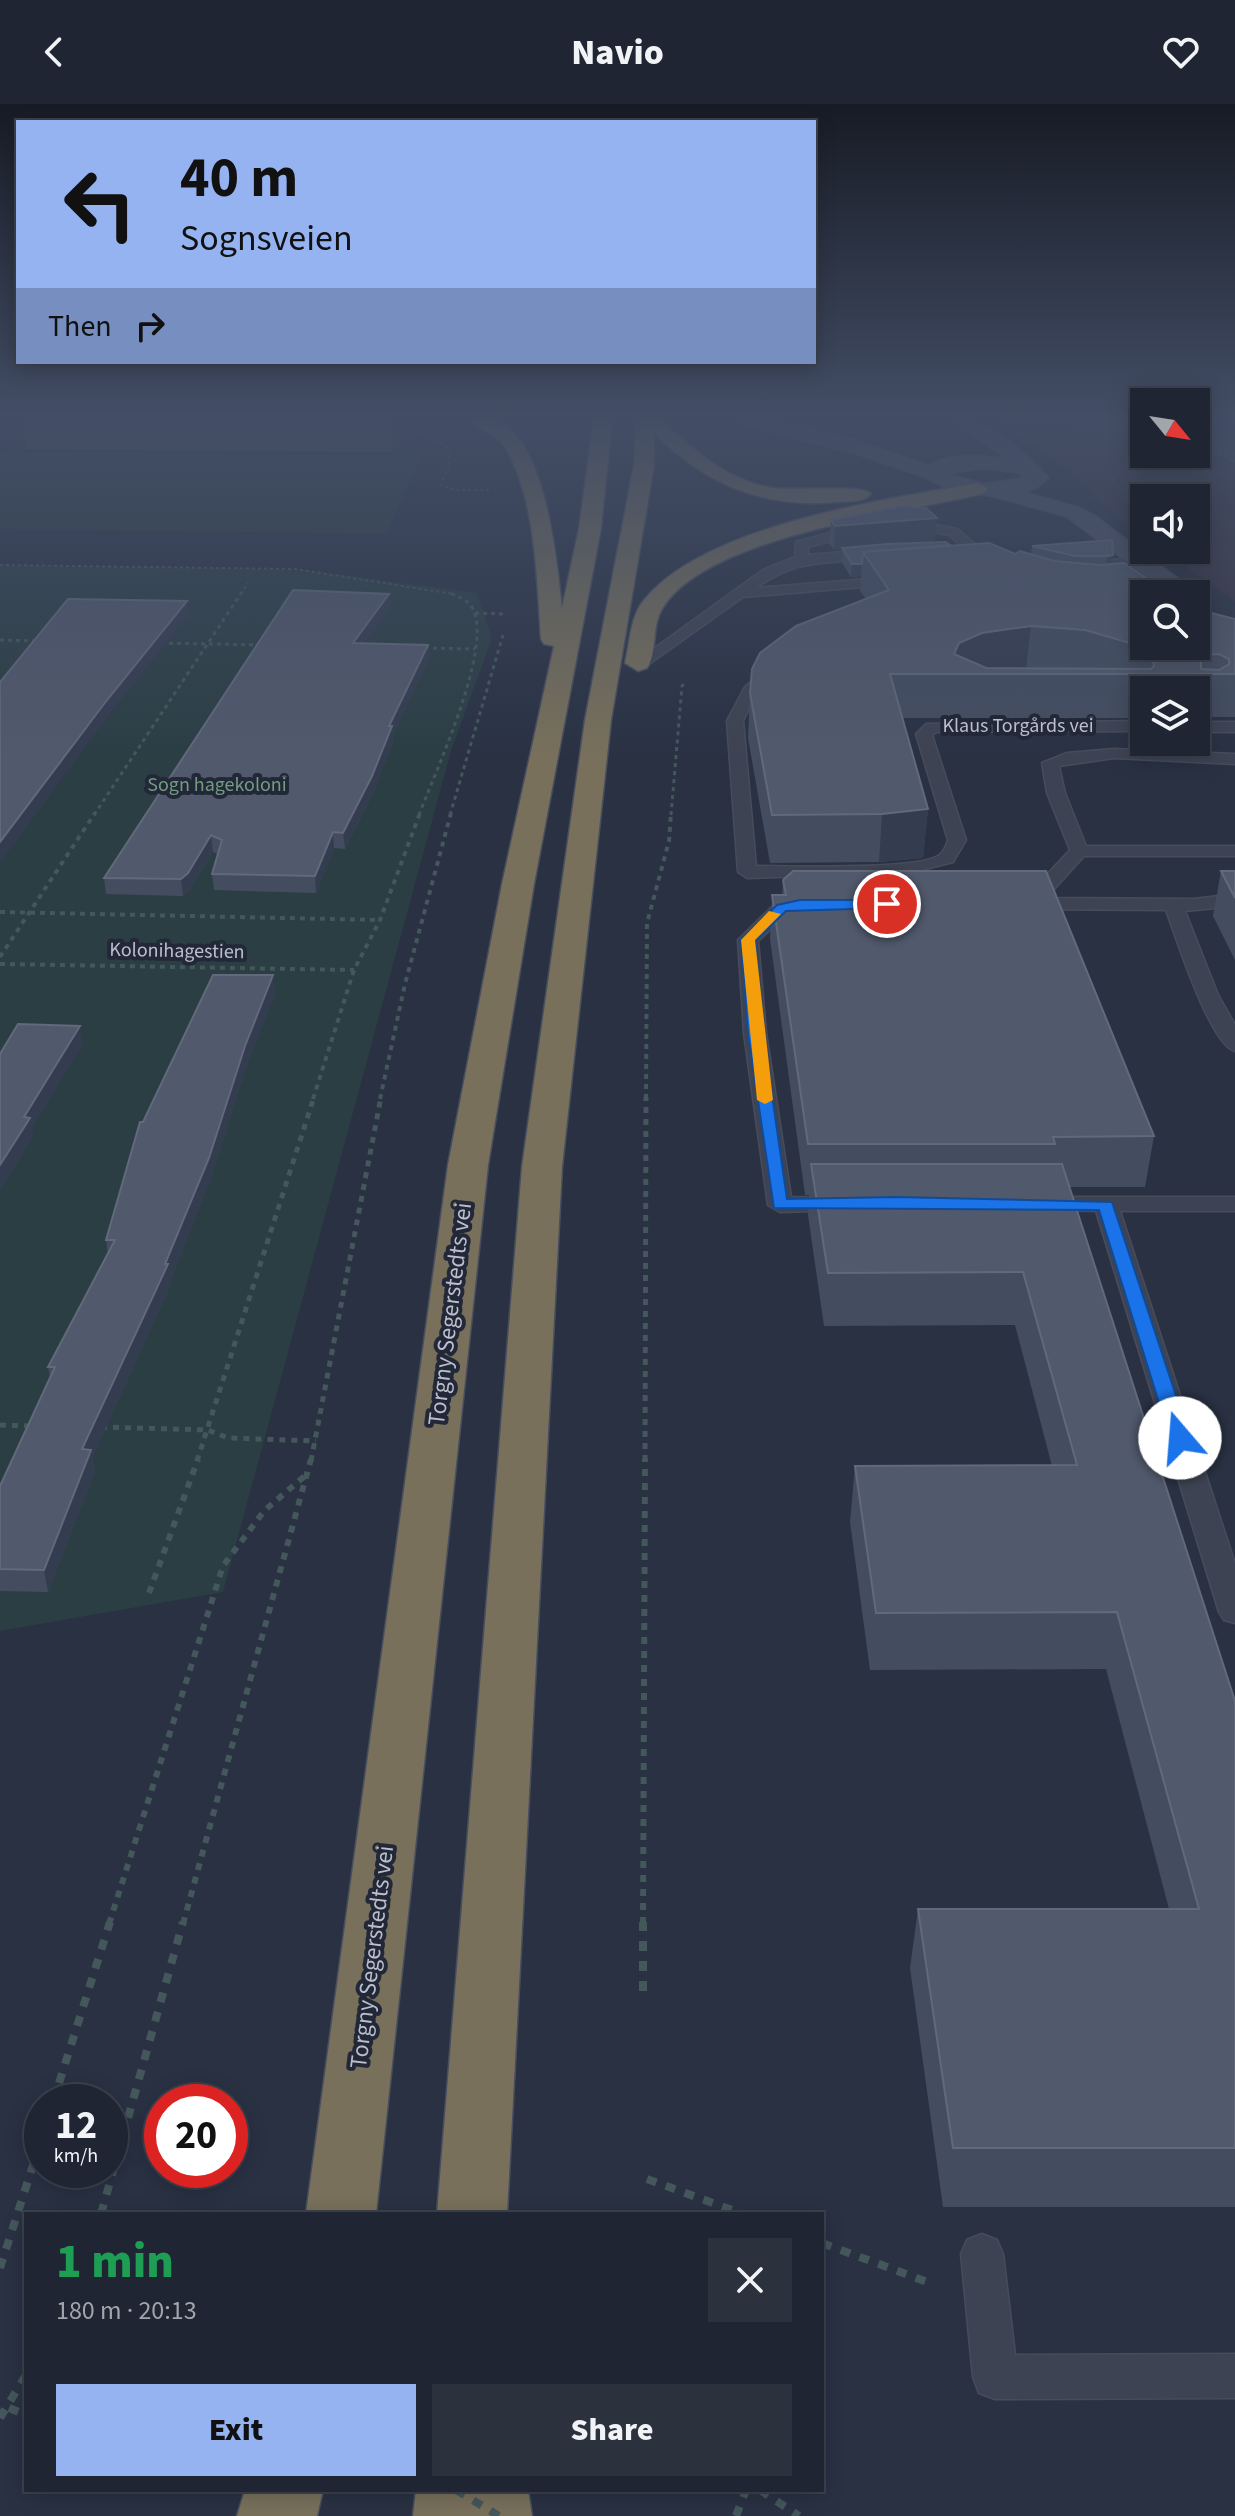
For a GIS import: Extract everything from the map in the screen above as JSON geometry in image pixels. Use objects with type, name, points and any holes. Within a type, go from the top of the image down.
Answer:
[{"type":"highway","points":[[540,533],[548,578],[558,685]]},
{"type":"highway","name":"Torgny Segerstedts vei","points":[[341,2212],[468,1165],[589,533]]},
{"type":"highway","points":[[472,2212],[542,1167],[598,720],[634,533]]},
{"type":"highway","points":[[598,720],[637,666],[652,605],[677,582],[721,556],[784,533]]},
{"type":"highway","points":[[277,2516],[283,2492]]},
{"type":"highway","points":[[306,2516],[309,2492]]},
{"type":"highway","points":[[453,2516],[455,2492]]},
{"type":"highway","points":[[489,2492],[492,2516]]},
{"type":"main road","points":[[1104,533],[1130,550]]},
{"type":"main road","points":[[1150,564],[1169,580]]},
{"type":"lane","points":[[802,559],[801,545],[847,533]]},
{"type":"lane","points":[[954,533],[1002,572],[986,574]]},
{"type":"lane","points":[[952,547],[967,545]]},
{"type":"lane","points":[[637,666],[768,573],[802,559],[892,552]]},
{"type":"lane","points":[[1059,568],[1130,562]]},
{"type":"lane","points":[[741,593],[910,580]]},
{"type":"lane","name":"Klaus Torgårds vei","points":[[778,667],[755,683],[740,702],[735,721],[747,872],[897,867],[944,860],[955,849],[957,840],[924,734],[943,725],[1130,726]]},
{"type":"lane","points":[[930,709],[943,725]]},
{"type":"lane","points":[[1210,727],[1235,727]]},
{"type":"lane","name":"Klaus Torgårds vei","points":[[1079,851],[1056,793],[1050,763],[1061,758],[1105,755],[1235,759]]},
{"type":"lane","points":[[1031,903],[1079,851],[1235,851]]},
{"type":"lane","points":[[1000,903],[1173,905],[1235,900]]},
{"type":"lane","points":[[815,904],[782,908],[748,940],[755,1033],[780,1205],[867,1203]]},
{"type":"lane","points":[[1173,905],[1208,995],[1235,1045]]},
{"type":"lane","points":[[1016,1204],[1235,1204]]},
{"type":"lane","points":[[1106,1205],[1235,1612]]},
{"type":"lane","points":[[982,2254],[995,2377],[1235,2376]]},
{"type":"path","points":[[0,565],[295,569],[446,591],[468,601],[475,613],[476,661],[380,920],[354,970],[208,1430],[149,1593]]},
{"type":"path","points":[[0,957],[248,583]]},
{"type":"path","points":[[102,2212],[289,1548],[316,1441],[356,1213],[405,984],[467,752],[503,638],[504,612],[475,613]]},
{"type":"path","points":[[1,641],[50,641]]},
{"type":"path","points":[[160,643],[270,645]]},
{"type":"path","points":[[412,648],[475,649]]},
{"type":"path","points":[[643,1991],[647,923],[669,841],[682,686],[690,676]]},
{"type":"path","name":"Kolonihagestien","points":[[0,912],[380,920]]},
{"type":"path","name":"Kolonihagestien","points":[[0,964],[354,970]]},
{"type":"path","points":[[0,1425],[48,1426]]},
{"type":"path","points":[[96,1427],[208,1430],[228,1438],[316,1441]]},
{"type":"path","points":[[59,2084],[223,1566],[264,1511],[308,1474]]},
{"type":"path","points":[[647,2179],[738,2212]]},
{"type":"path","points":[[0,2268],[26,2188]]},
{"type":"path","points":[[824,2244],[988,2304]]},
{"type":"path","points":[[0,2418],[24,2379]]},
{"type":"path","points":[[8,2407],[24,2414]]},
{"type":"path","points":[[458,2492],[499,2516]]},
{"type":"path","points":[[736,2516],[745,2492]]},
{"type":"path","points":[[763,2492],[799,2516]]},
{"type":"shaded area","points":[[1210,533],[1235,533],[1235,601],[1210,584],[1210,580],[1205,580],[1182,564],[1210,564]]},
{"type":"green space","points":[[276,533],[388,533],[387,534]]},
{"type":"green space","name":"Sogn hagekoloni","points":[[0,565],[295,569],[477,593],[492,638],[451,751],[223,1592],[0,1631]]},
{"type":"building","points":[[1112,540],[1113,555],[1107,556],[1075,556],[1032,546]]},
{"type":"building","points":[[946,542],[950,545],[863,552],[862,564],[852,564],[842,548],[887,544]]},
{"type":"building","points":[[989,543],[1015,554],[1020,551],[1054,561],[1099,565],[1124,563],[1149,580],[1130,580],[1130,643],[1085,630],[1031,626],[982,633],[959,643],[954,654],[986,668],[1151,669],[1153,660],[1201,660],[1201,669],[1219,670],[1229,664],[1229,659],[1219,654],[1210,654],[1210,613],[1235,619],[1235,674],[890,674],[928,809],[882,814],[772,815],[750,693],[752,669],[760,653],[796,626],[889,590],[863,552]]},
{"type":"building","points":[[293,590],[389,594],[353,643],[428,645],[389,726],[392,726],[372,776],[343,833],[333,832],[315,876],[212,874],[222,840],[211,835],[188,873],[181,879],[104,878]]},
{"type":"building","points":[[68,599],[187,601],[107,700],[0,842],[0,682]]},
{"type":"building","points":[[793,871],[1046,871],[1154,1136],[1053,1137],[1055,1144],[808,1144],[772,895],[786,895],[783,880]]},
{"type":"building","points":[[1221,871],[1235,871],[1235,898]]},
{"type":"building","points":[[213,975],[273,975],[245,1046],[209,1158],[165,1264],[168,1264],[82,1449],[91,1450],[44,1570],[0,1569],[0,1486],[55,1367],[48,1367],[115,1240],[106,1240],[140,1122],[143,1122]]},
{"type":"building","points":[[18,1024],[80,1026],[24,1117],[30,1118],[0,1165],[0,1054]]},
{"type":"building","points":[[811,1164],[1062,1164],[1235,1701],[1235,2148],[953,2148],[918,1909],[1199,1909],[1117,1612],[876,1613],[855,1466],[1077,1465],[1023,1272],[828,1273]]},
{"type":"slow traffic","points":[[765,1100],[755,1033],[748,940],[774,914]]},
{"type":"route","points":[[887,904],[800,904],[782,908],[748,940],[755,1033],[780,1205],[896,1202],[1106,1205],[1180,1438]]}]
